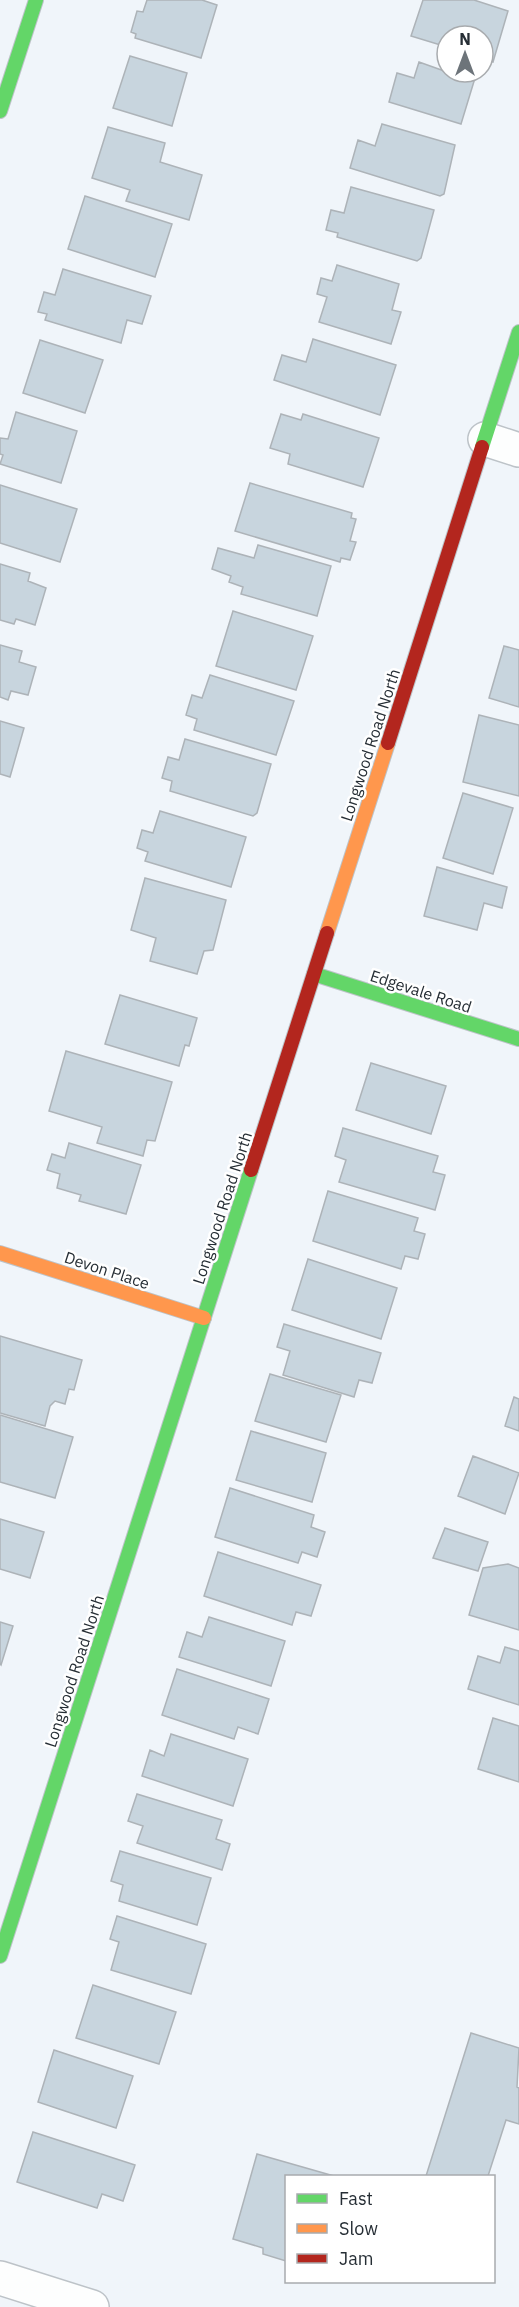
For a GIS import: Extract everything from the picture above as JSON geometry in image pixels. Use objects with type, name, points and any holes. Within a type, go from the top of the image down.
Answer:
[{"type":"street","points":[[0,111],[36,0]]},
{"type":"street","name":"Longwood Road North","points":[[0,1956],[519,333]]},
{"type":"street","points":[[485,439],[519,450]]},
{"type":"street","name":"Edgevale Road","points":[[314,974],[519,1039]]},
{"type":"street","name":"Devon Place","points":[[0,1253],[204,1318]]},
{"type":"street","points":[[0,2278],[92,2307]]},
{"type":"building","points":[[147,0],[202,0],[217,5],[201,58],[135,38],[136,34],[131,32],[137,11],[143,12]]},
{"type":"building","points":[[423,0],[474,0],[508,11],[495,55],[495,24],[435,24],[435,43],[411,36]]},
{"type":"building","points":[[130,56],[187,73],[172,126],[113,108]]},
{"type":"building","points":[[419,62],[435,68],[435,84],[473,84],[461,124],[389,102],[397,73],[414,78]]},
{"type":"building","points":[[382,124],[455,145],[444,194],[440,196],[350,168],[358,140],[375,146]]},
{"type":"building","points":[[108,127],[165,143],[160,162],[202,175],[189,220],[126,201],[130,190],[92,178]]},
{"type":"building","points":[[351,187],[434,210],[421,258],[417,261],[337,237],[338,233],[326,230],[331,210],[344,213]]},
{"type":"building","points":[[85,196],[172,224],[155,277],[68,249]]},
{"type":"building","points":[[337,265],[399,284],[392,310],[401,312],[391,344],[319,322],[327,297],[317,294],[321,278],[332,281]]},
{"type":"building","points":[[63,269],[151,296],[142,324],[127,320],[121,343],[45,320],[47,314],[38,312],[44,292],[55,295]]},
{"type":"building","points":[[313,339],[396,365],[380,415],[274,380],[282,355],[306,362]]},
{"type":"building","points":[[40,340],[103,360],[85,413],[23,393]]},
{"type":"building","points":[[16,412],[77,431],[61,483],[0,464],[3,455],[0,454],[0,438],[8,439]]},
{"type":"building","points":[[281,414],[301,420],[303,414],[379,438],[363,487],[288,464],[290,454],[270,448]]},
{"type":"building","points":[[250,483],[352,513],[351,518],[356,519],[350,541],[356,542],[350,560],[341,558],[340,562],[235,531]]},
{"type":"building","points":[[0,485],[77,509],[60,562],[0,543]]},
{"type":"building","points":[[258,545],[331,566],[317,616],[241,594],[243,587],[229,582],[231,576],[212,569],[218,548],[254,558]]},
{"type":"building","points":[[0,564],[30,573],[28,581],[46,588],[35,625],[16,619],[14,624],[0,620]]},
{"type":"building","points":[[233,611],[313,636],[296,690],[216,666]]},
{"type":"building","points":[[0,645],[22,651],[19,662],[36,667],[28,695],[11,691],[8,700],[0,697]]},
{"type":"building","points":[[504,646],[519,650],[519,707],[489,698]]},
{"type":"building","points":[[210,675],[294,701],[276,755],[194,730],[197,719],[186,715],[192,695],[202,698]]},
{"type":"building","points":[[479,715],[519,725],[519,796],[463,782]]},
{"type":"building","points":[[0,721],[24,728],[10,777],[0,774]]},
{"type":"building","points":[[185,739],[271,764],[257,813],[253,816],[170,791],[172,781],[162,778],[168,757],[179,760]]},
{"type":"building","points":[[463,793],[513,808],[493,874],[443,858]]},
{"type":"building","points":[[160,811],[246,837],[231,887],[145,861],[148,852],[137,848],[142,830],[153,833]]},
{"type":"building","points":[[437,867],[507,887],[502,908],[484,903],[477,930],[424,916]]},
{"type":"building","points":[[145,878],[226,900],[213,950],[204,951],[197,974],[150,961],[156,938],[131,930]]},
{"type":"building","points":[[120,995],[197,1018],[189,1046],[185,1045],[179,1066],[105,1044]]},
{"type":"building","points":[[66,1051],[172,1082],[155,1141],[147,1140],[143,1156],[97,1143],[102,1127],[49,1111]]},
{"type":"building","points":[[371,1063],[446,1086],[431,1134],[356,1110]]},
{"type":"building","points":[[343,1128],[438,1156],[433,1172],[445,1175],[435,1210],[339,1182],[346,1160],[335,1156]]},
{"type":"building","points":[[69,1143],[141,1165],[126,1214],[79,1201],[81,1195],[57,1188],[60,1174],[47,1170],[52,1154],[65,1158]]},
{"type":"building","points":[[328,1191],[418,1218],[414,1231],[425,1234],[418,1259],[405,1256],[401,1269],[313,1241]]},
{"type":"building","points":[[308,1259],[397,1288],[381,1339],[292,1310]]},
{"type":"building","points":[[284,1324],[381,1353],[372,1383],[359,1380],[354,1397],[283,1375],[290,1351],[277,1347]]},
{"type":"building","points":[[0,1336],[82,1360],[74,1390],[69,1389],[65,1404],[55,1401],[50,1406],[45,1426],[0,1413]]},
{"type":"building","points":[[270,1374],[341,1395],[326,1442],[255,1421]]},
{"type":"building","points":[[514,1397],[519,1399],[519,1431],[505,1426]]},
{"type":"building","points":[[0,1415],[73,1437],[55,1498],[0,1482]]},
{"type":"building","points":[[251,1431],[326,1453],[312,1502],[236,1480]]},
{"type":"building","points":[[473,1456],[519,1473],[505,1514],[458,1496]]},
{"type":"building","points":[[230,1488],[314,1515],[311,1527],[325,1532],[317,1557],[302,1552],[298,1563],[215,1537]]},
{"type":"building","points":[[0,1519],[44,1532],[30,1578],[0,1569]]},
{"type":"building","points":[[445,1528],[488,1542],[478,1571],[433,1558]]},
{"type":"building","points":[[218,1552],[321,1585],[311,1616],[296,1612],[292,1625],[204,1596]]},
{"type":"building","points":[[508,1564],[519,1568],[519,1630],[469,1615],[483,1568]]},
{"type":"building","points":[[209,1617],[285,1641],[271,1686],[179,1657],[187,1632],[202,1637]]},
{"type":"building","points":[[0,1622],[13,1626],[1,1665],[0,1664]]},
{"type":"building","points":[[505,1647],[519,1651],[519,1705],[468,1689],[478,1656],[500,1663]]},
{"type":"building","points":[[177,1669],[269,1699],[258,1734],[238,1727],[234,1739],[162,1715]]},
{"type":"building","points":[[493,1718],[519,1726],[519,1782],[478,1769]]},
{"type":"building","points":[[171,1734],[248,1759],[233,1806],[142,1776],[150,1750],[164,1756]]},
{"type":"building","points":[[137,1794],[222,1820],[216,1839],[230,1844],[222,1870],[137,1843],[143,1826],[128,1821]]},
{"type":"building","points":[[120,1851],[211,1878],[197,1925],[119,1901],[123,1885],[111,1881]]},
{"type":"building","points":[[117,1916],[206,1944],[191,1994],[111,1970],[119,1942],[110,1939]]},
{"type":"building","points":[[93,1985],[176,2012],[159,2064],[76,2038]]},
{"type":"building","points":[[471,2033],[519,2048],[517,2087],[519,2088],[519,2124],[506,2120],[488,2175],[426,2175]]},
{"type":"building","points":[[54,2050],[133,2076],[116,2128],[38,2102]]},
{"type":"building","points":[[33,2132],[135,2165],[123,2201],[102,2194],[97,2208],[17,2182]]},
{"type":"building","points":[[257,2154],[330,2175],[285,2175],[285,2261],[263,2254],[263,2248],[233,2239]]},
{"type":"traffic: fast","points":[[0,111],[36,0]]},
{"type":"traffic: fast","points":[[482,447],[519,332]]},
{"type":"traffic: fast","points":[[314,974],[519,1039]]},
{"type":"traffic: fast","points":[[0,1956],[251,1170]]},
{"type":"traffic: slow","points":[[327,933],[388,743]]},
{"type":"traffic: slow","points":[[0,1253],[204,1318]]},
{"type":"traffic: jam","points":[[388,743],[482,447]]},
{"type":"traffic: jam","points":[[251,1170],[327,933]]}]
